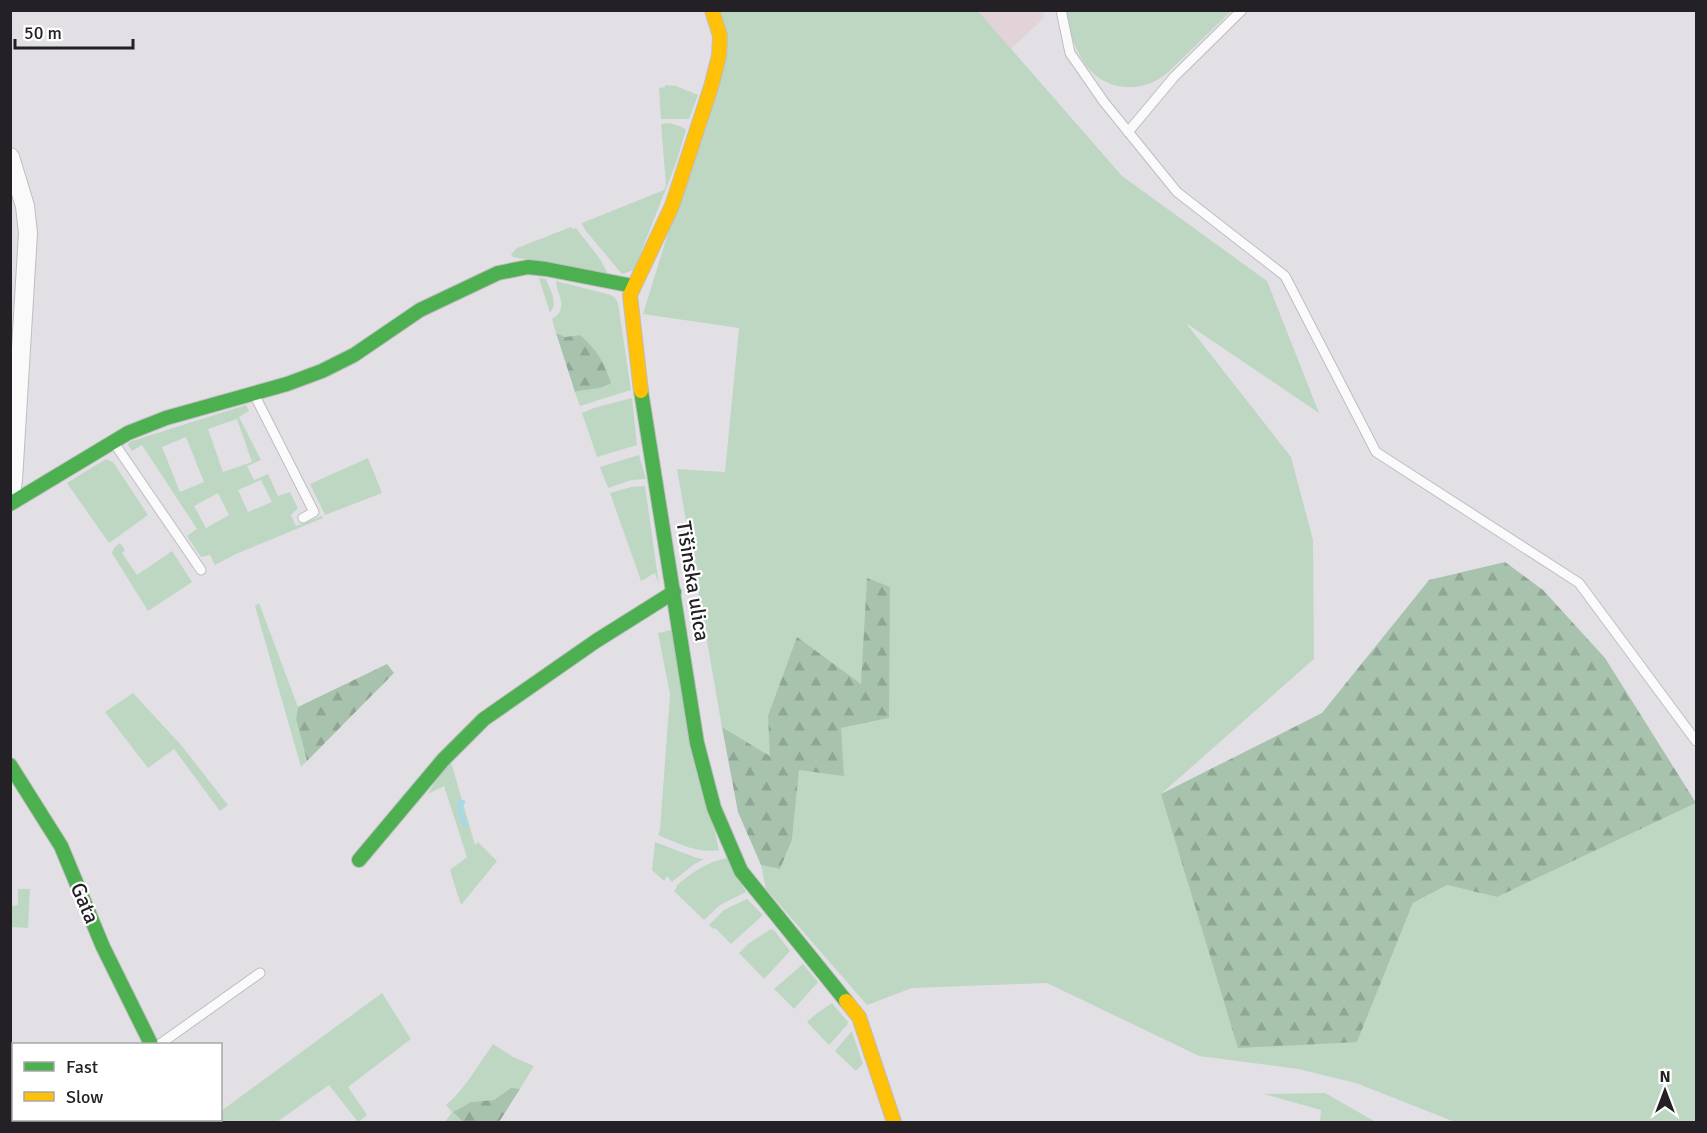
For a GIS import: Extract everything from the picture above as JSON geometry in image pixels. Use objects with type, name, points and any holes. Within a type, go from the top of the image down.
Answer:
[{"type":"street","name":"Tišinska ulica","points":[[712,10],[720,36],[719,56],[711,87],[672,206],[633,286],[630,303],[639,380],[698,742],[714,808],[741,872],[859,1017],[894,1122]]},
{"type":"street","points":[[10,157],[25,206],[28,232],[10,503]]},
{"type":"street","points":[[10,503],[128,433],[166,418],[287,384],[322,371],[354,355],[420,310],[498,273],[528,267],[633,286]]},
{"type":"street","points":[[359,860],[443,760],[484,719],[587,647],[674,592]]},
{"type":"street","name":"Gata","points":[[10,765],[61,846],[103,947],[151,1043]]},
{"type":"lane","points":[[1061,10],[1070,52],[1104,102],[1177,192],[1285,276],[1376,452],[1579,584],[1696,741]]},
{"type":"lane","points":[[1128,132],[1174,77],[1242,10]]},
{"type":"lane","points":[[254,393],[314,512],[303,518]]},
{"type":"lane","points":[[113,441],[201,570]]},
{"type":"lane","points":[[161,1043],[260,973]]},
{"type":"shaded area","points":[[978,11],[1044,11],[1043,19],[1011,49]]},
{"type":"green space","points":[[719,11],[978,11],[1122,176],[1267,281],[1319,413],[1186,323],[1291,457],[1313,540],[1314,659],[1161,794],[1357,1042],[1413,903],[1447,885],[1497,897],[1696,803],[1696,1122],[1455,1122],[1356,1083],[1298,1069],[1199,1056],[1047,983],[912,988],[867,1005],[766,889],[761,865],[780,869],[792,840],[799,769],[841,728],[889,718],[867,579],[862,684],[771,757],[722,727],[677,469],[725,472],[739,328],[643,314],[724,52]]},
{"type":"green space","points":[[1066,11],[1231,11],[1165,75],[1150,83],[1130,87],[1112,85],[1091,71],[1083,61],[1072,37]]},
{"type":"green space","points":[[665,85],[676,86],[698,95],[689,119],[661,119],[659,88]]},
{"type":"green space","points":[[670,123],[686,130],[676,163],[634,270],[622,274],[585,230],[582,223],[664,190],[666,185],[661,124]]},
{"type":"green space","points":[[571,227],[576,228],[600,259],[608,274],[513,257],[511,254],[517,248]]},
{"type":"green space","points":[[539,278],[546,279],[553,296],[554,305],[550,313]]},
{"type":"green space","points":[[556,281],[615,298],[618,303],[631,390],[580,406],[575,392],[608,386],[580,335],[565,337],[556,333],[552,319],[560,311],[561,301]]},
{"type":"green space","points":[[556,333],[565,337],[580,335],[599,357],[611,383],[599,388],[575,392]]},
{"type":"green space","points":[[632,398],[637,445],[597,457],[582,413]]},
{"type":"green space","points":[[246,405],[249,411],[239,417],[261,460],[247,466],[254,480],[268,474],[278,496],[290,492],[298,508],[291,515],[296,526],[322,516],[323,518],[215,565],[210,555],[201,557],[187,536],[197,529],[142,445],[132,451],[128,445],[129,442]],"holes":[[[237,419],[252,462],[223,472],[208,429]],[[186,437],[204,482],[180,492],[162,447]],[[261,480],[272,502],[248,512],[238,490]],[[218,493],[229,515],[206,528],[194,506]]]},
{"type":"green space","points":[[639,455],[646,479],[631,480],[608,488],[600,467]]},
{"type":"green space","points":[[368,458],[382,493],[325,515],[310,484]]},
{"type":"green space","points":[[106,459],[113,462],[148,515],[109,543],[67,483]]},
{"type":"green space","points":[[645,486],[659,585],[655,573],[641,581],[610,493]]},
{"type":"green space","points":[[120,543],[125,550],[122,553],[137,575],[172,551],[192,582],[148,611],[112,553]]},
{"type":"green space","points":[[1505,562],[1543,590],[1605,658],[1696,803],[1497,897],[1447,885],[1413,903],[1357,1042],[1238,1048],[1161,794],[1322,713],[1429,580]]},
{"type":"green space","points":[[867,578],[890,587],[889,718],[841,728],[844,776],[799,770],[792,840],[780,869],[761,865],[738,812],[722,727],[770,756],[768,716],[797,637],[861,684]]},
{"type":"green space","points":[[259,603],[298,707],[296,719],[307,761],[301,767],[255,606]]},
{"type":"green space","points":[[671,630],[719,850],[695,849],[658,835],[670,694],[658,633]]},
{"type":"green space","points":[[387,664],[394,673],[307,761],[296,719],[298,707]]},
{"type":"green space","points":[[133,693],[181,745],[228,805],[220,811],[174,749],[148,768],[105,712]]},
{"type":"green space","points":[[449,758],[475,845],[478,842],[497,861],[461,905],[450,870],[467,857],[444,786],[428,794]]},
{"type":"green space","points":[[655,842],[704,859],[672,882],[667,876],[664,881],[652,870]]},
{"type":"green space","points":[[728,858],[746,892],[720,905],[704,920],[674,891],[676,886],[700,868]]},
{"type":"green space","points":[[18,889],[30,889],[28,928],[11,927],[11,906],[18,905]]},
{"type":"green space","points":[[747,899],[763,915],[731,944],[709,925],[724,910]]},
{"type":"green space","points":[[771,929],[790,951],[764,979],[739,953]]},
{"type":"green space","points":[[803,964],[818,982],[794,1009],[774,989]]},
{"type":"green space","points":[[382,993],[411,1039],[348,1087],[367,1115],[358,1122],[329,1085],[277,1122],[205,1122],[222,1121],[222,1110]]},
{"type":"green space","points":[[832,1003],[848,1022],[829,1045],[807,1022]]},
{"type":"green space","points":[[851,1032],[863,1064],[856,1071],[835,1051]]},
{"type":"green space","points":[[493,1044],[513,1057],[534,1066],[520,1089],[511,1089],[494,1100],[471,1102],[453,1112],[463,1122],[445,1122],[452,1112],[446,1105],[465,1084]]},
{"type":"green space","points":[[511,1088],[520,1089],[499,1122],[463,1122],[453,1112],[471,1102],[494,1100]]},
{"type":"green space","points":[[1325,1093],[1378,1122],[1320,1122],[1321,1110],[1264,1094]]},
{"type":"waterway","points":[[463,802],[460,803],[460,810],[465,825]]},
{"type":"traffic: fast","points":[[10,504],[128,433],[166,418],[287,384],[322,371],[354,355],[420,310],[498,273],[528,267],[633,286]]},
{"type":"traffic: fast","points":[[641,391],[697,743],[714,808],[741,871],[846,1001]]},
{"type":"traffic: fast","points":[[359,860],[443,760],[484,719],[596,641],[674,592]]},
{"type":"traffic: fast","points":[[10,765],[61,846],[103,947],[151,1043]]},
{"type":"traffic: slow","points":[[641,391],[630,295],[672,206],[711,87],[719,56],[720,36],[712,10]]},
{"type":"traffic: slow","points":[[846,1001],[859,1017],[894,1122]]}]
